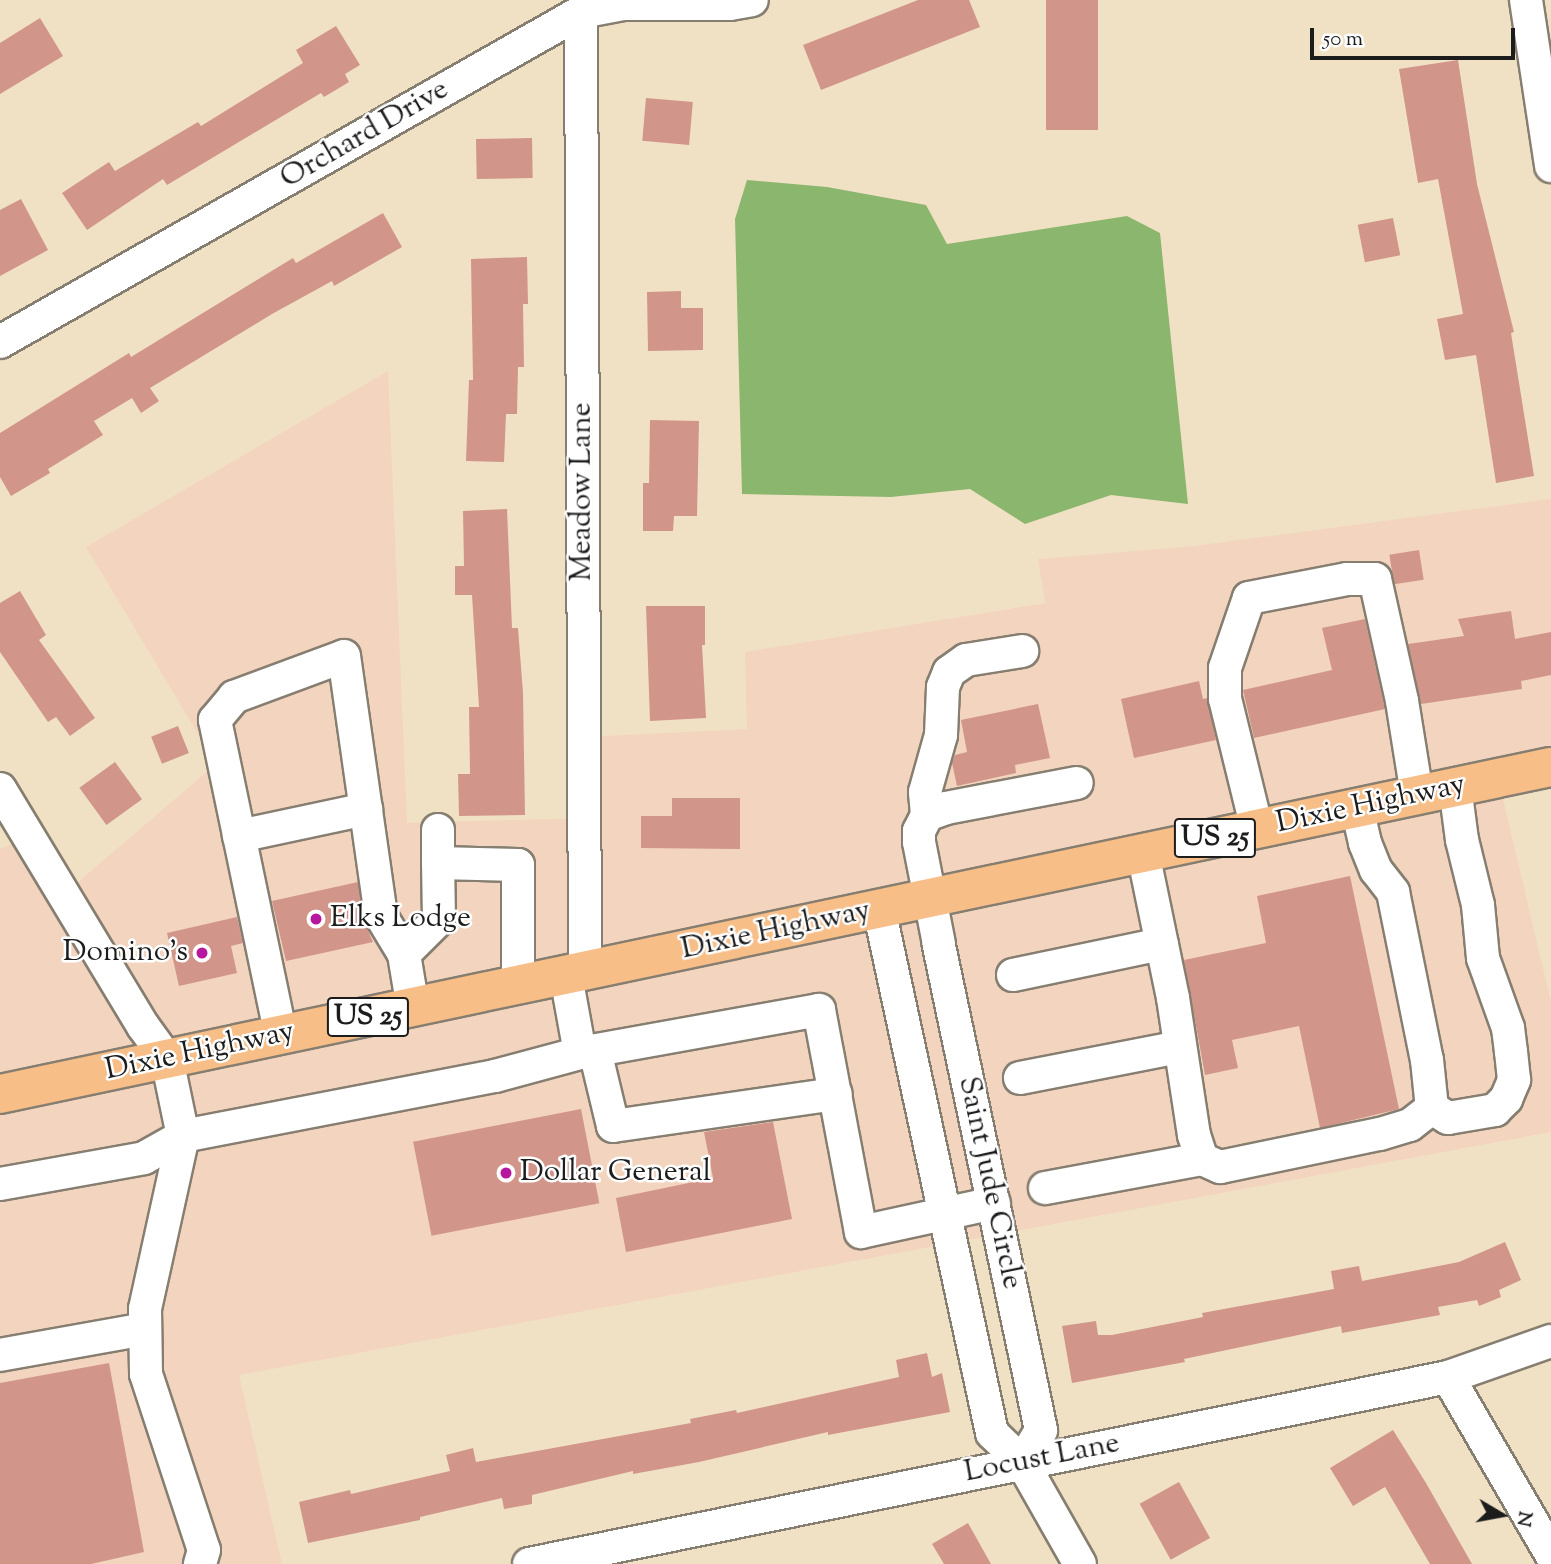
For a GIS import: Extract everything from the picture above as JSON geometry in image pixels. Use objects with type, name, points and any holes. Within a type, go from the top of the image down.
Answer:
[{"type":"main road","name":"Dixie Highway","points":[[0,1094],[1551,767]]},
{"type":"street","name":"Orchard Drive","points":[[0,342],[581,12],[623,4],[730,4],[752,0]]},
{"type":"street","points":[[1526,0],[1550,153]]},
{"type":"street","name":"Meadow Lane","points":[[581,12],[575,974],[588,1052],[613,1126],[835,1094]]},
{"type":"street","points":[[1257,829],[1225,699],[1225,668],[1249,598],[1347,579],[1376,579],[1402,701],[1416,795]]},
{"type":"street","name":"Saint Jude Circle","points":[[1022,651],[966,660],[948,672],[943,687],[941,735],[925,792],[927,815],[919,831],[930,898],[1041,1430],[1022,1462]]},
{"type":"street","points":[[281,1035],[215,720],[234,697],[344,656],[381,915],[404,954],[413,1008]]},
{"type":"street","points":[[927,815],[946,808],[1077,783]]},
{"type":"street","points":[[1432,1108],[1448,1118],[1495,1110],[1506,1099],[1514,1080],[1508,1028],[1483,958],[1478,905],[1462,840],[1455,787]]},
{"type":"street","points":[[0,789],[143,1026],[167,1059],[183,1136],[145,1309],[146,1374],[204,1550],[200,1564]]},
{"type":"street","points":[[1357,808],[1365,843],[1376,870],[1393,892],[1427,1060],[1432,1108]]},
{"type":"street","points":[[239,836],[366,809]]},
{"type":"street","points":[[404,954],[439,919],[438,830]]},
{"type":"street","points":[[1143,853],[1162,944],[1194,1135],[1202,1159]]},
{"type":"street","points":[[438,863],[518,865],[518,986]]},
{"type":"street","name":"Saint Jude Circle","points":[[879,909],[992,1433],[1022,1462],[1080,1564]]},
{"type":"street","points":[[1013,975],[1162,944]]},
{"type":"street","points":[[0,1184],[145,1158],[183,1136],[495,1076],[588,1052],[819,1010],[861,1232],[994,1203]]},
{"type":"street","points":[[1020,1078],[1180,1047]]},
{"type":"street","points":[[1045,1188],[1202,1159],[1220,1167],[1380,1134],[1410,1125],[1432,1108]]},
{"type":"street","points":[[0,1355],[145,1329]]},
{"type":"street","name":"Locust Lane","points":[[529,1564],[599,1557],[1022,1462],[1448,1377],[1551,1342]]},
{"type":"street","points":[[1448,1377],[1551,1554]]},
{"type":"shaded area","points":[[388,371],[407,823],[584,818],[584,737],[747,729],[745,652],[1045,603],[1038,559],[1193,546],[1551,499],[1551,767],[1498,778],[1551,1002],[1551,1132],[239,1375],[282,1564],[0,1564],[0,849],[29,836],[65,893],[216,764],[86,547]]},
{"type":"green space","points":[[747,180],[827,187],[926,205],[947,244],[1127,216],[1160,233],[1188,504],[1111,495],[1025,524],[970,489],[891,497],[742,494],[735,219]]},
{"type":"building","points":[[918,0],[969,0],[980,27],[821,90],[803,45]]},
{"type":"building","points":[[1046,0],[1098,0],[1098,130],[1046,130]]},
{"type":"building","points":[[40,18],[63,56],[0,94],[0,43]]},
{"type":"building","points":[[336,26],[360,65],[345,74],[349,82],[324,97],[321,93],[167,185],[163,179],[87,230],[62,193],[109,162],[115,171],[198,122],[201,126],[303,63],[296,50]]},
{"type":"building","points":[[1458,60],[1477,184],[1514,332],[1511,333],[1534,476],[1496,483],[1476,355],[1445,360],[1437,319],[1463,314],[1438,179],[1418,183],[1399,69]]},
{"type":"building","points":[[646,98],[693,102],[689,145],[642,141]]},
{"type":"building","points":[[532,138],[533,178],[477,179],[476,139]]},
{"type":"building","points":[[21,199],[48,250],[0,276],[0,210]]},
{"type":"building","points":[[383,213],[402,247],[334,286],[332,281],[272,314],[150,388],[159,401],[141,413],[132,398],[94,421],[103,435],[48,469],[50,473],[11,496],[0,477],[0,433],[129,353],[131,357],[293,258],[296,263]]},
{"type":"building","points":[[1393,218],[1400,255],[1365,262],[1358,225]]},
{"type":"building","points":[[527,257],[528,304],[523,304],[524,367],[518,367],[517,414],[506,414],[504,462],[466,461],[469,380],[473,380],[471,259]]},
{"type":"building","points":[[681,291],[681,308],[703,308],[703,350],[648,351],[647,292]]},
{"type":"building","points":[[650,420],[699,421],[697,516],[674,516],[673,531],[643,531],[643,483],[649,483]]},
{"type":"building","points":[[507,509],[512,628],[518,628],[523,693],[525,815],[459,816],[458,774],[470,774],[469,707],[479,707],[472,595],[455,595],[455,566],[464,566],[463,511]]},
{"type":"building","points":[[1419,550],[1424,580],[1394,584],[1389,555]]},
{"type":"building","points":[[20,591],[46,635],[39,640],[95,718],[70,736],[56,717],[48,722],[0,652],[0,603]]},
{"type":"building","points":[[646,606],[705,606],[705,645],[702,645],[706,718],[650,721]]},
{"type":"building","points":[[1511,611],[1515,639],[1551,632],[1551,675],[1521,681],[1522,689],[1421,704],[1408,644],[1464,636],[1458,619]]},
{"type":"building","points":[[1365,619],[1385,709],[1254,738],[1243,690],[1332,670],[1322,628]]},
{"type":"building","points":[[1199,681],[1203,699],[1207,698],[1216,740],[1134,758],[1121,699]]},
{"type":"building","points":[[1038,704],[1050,758],[1015,765],[1016,773],[957,786],[952,763],[955,755],[967,752],[961,720]]},
{"type":"building","points":[[178,726],[189,753],[162,764],[151,737]]},
{"type":"building","points":[[115,762],[142,799],[106,825],[79,788]]},
{"type":"building","points":[[672,798],[740,798],[740,849],[641,848],[641,816],[672,816]]},
{"type":"building","points":[[1350,876],[1399,1109],[1320,1128],[1299,1026],[1232,1040],[1238,1068],[1205,1075],[1184,960],[1266,943],[1257,896]]},
{"type":"building","name":"Elks Lodge","points":[[358,882],[363,919],[373,942],[286,961],[272,901]]},
{"type":"building","name":"Domino's","points":[[237,917],[243,943],[231,946],[237,973],[179,986],[167,933]]},
{"type":"building","name":"Dollar General","points":[[581,1109],[599,1203],[431,1236],[413,1142]]},
{"type":"building","points":[[773,1122],[792,1219],[626,1252],[616,1198],[713,1178],[704,1132]]},
{"type":"building","points":[[1505,1242],[1521,1280],[1499,1290],[1501,1297],[1479,1306],[1477,1300],[1438,1307],[1440,1315],[1342,1333],[1341,1326],[1184,1359],[1185,1362],[1072,1383],[1062,1326],[1096,1321],[1098,1335],[1112,1335],[1203,1317],[1202,1313],[1334,1289],[1331,1271],[1359,1266],[1362,1281],[1459,1262]]},
{"type":"building","points":[[927,1353],[932,1377],[942,1373],[950,1412],[828,1435],[828,1432],[699,1462],[633,1474],[633,1471],[532,1495],[532,1504],[504,1509],[502,1498],[420,1517],[420,1520],[308,1543],[299,1502],[350,1490],[351,1494],[450,1471],[446,1455],[473,1448],[476,1462],[691,1423],[690,1419],[736,1410],[737,1413],[899,1377],[896,1360]]},
{"type":"building","points":[[109,1363],[144,1552],[91,1564],[0,1564],[0,1383]]},
{"type":"building","points":[[1393,1430],[1472,1564],[1430,1564],[1385,1487],[1353,1506],[1330,1468]]},
{"type":"building","points":[[1179,1482],[1210,1538],[1171,1560],[1140,1504]]},
{"type":"building","points":[[968,1523],[991,1564],[944,1564],[932,1544]]},
{"type":"place","name":"Elks Lodge","points":[[316,919]]},
{"type":"place","name":"Domino's","points":[[202,953]]},
{"type":"place","name":"Dollar General","points":[[506,1173]]}]
